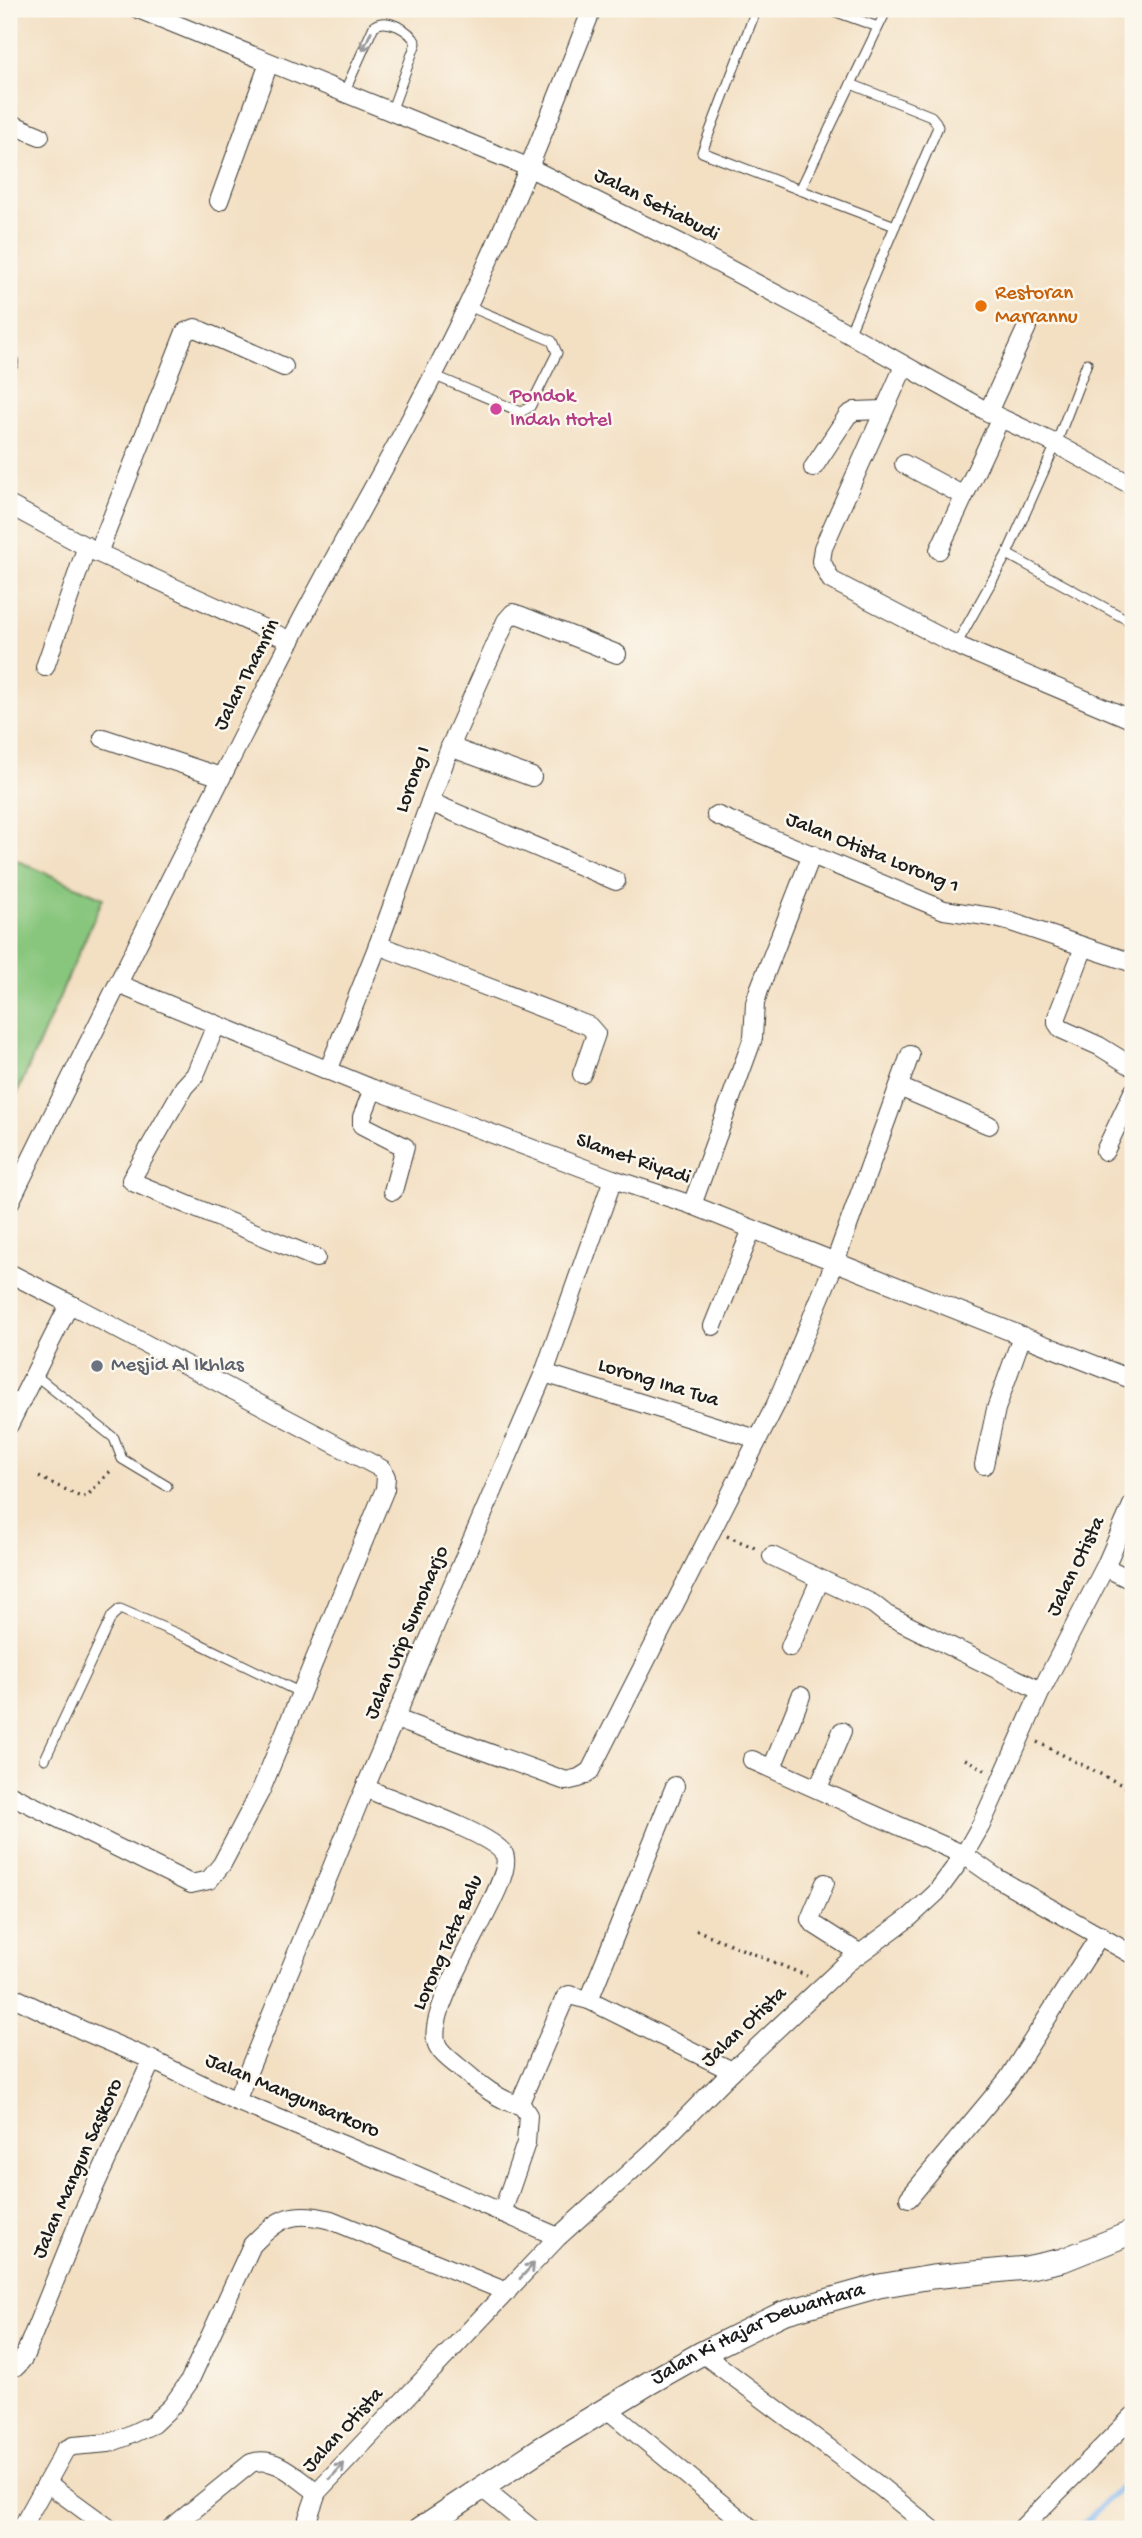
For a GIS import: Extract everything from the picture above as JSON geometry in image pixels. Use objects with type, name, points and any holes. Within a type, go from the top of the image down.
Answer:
[{"type":"street","name":"Jalan Setiabudi","points":[[138,9],[530,168],[695,251],[994,415],[1056,444],[1133,486]]},
{"type":"street","name":"Jalan Thamrin","points":[[9,1205],[221,777],[468,306],[530,168],[592,9]]},
{"type":"street","points":[[219,201],[269,63]]},
{"type":"street","points":[[9,123],[40,136]]},
{"type":"street","points":[[939,550],[964,496],[1027,327]]},
{"type":"street","points":[[44,667],[185,332],[195,328],[284,367]]},
{"type":"street","points":[[904,366],[822,548],[821,561],[831,580],[956,645],[1133,720]]},
{"type":"street","points":[[813,468],[848,415],[855,411],[883,410]]},
{"type":"street","points":[[904,464],[964,496]]},
{"type":"street","points":[[9,505],[93,550],[291,641]]},
{"type":"street","name":"Lorong I","points":[[328,1071],[378,945],[450,747],[506,621],[513,613],[617,654]]},
{"type":"street","points":[[103,738],[221,777]]},
{"type":"street","points":[[450,747],[531,778]]},
{"type":"street","points":[[430,802],[616,881]]},
{"type":"street","name":"Jalan Otista Lorong 1","points":[[716,815],[944,910],[1001,919],[1133,964]]},
{"type":"street","points":[[692,1205],[753,1038],[755,1003],[759,990],[812,854]]},
{"type":"street","points":[[378,945],[589,1026],[596,1034],[582,1074]]},
{"type":"street","points":[[1084,947],[1057,1023],[1061,1029],[1099,1046],[1133,1067]]},
{"type":"street","name":"Slamet Riyadi","points":[[118,984],[373,1089],[613,1179],[692,1205],[1133,1380]]},
{"type":"street","points":[[216,1025],[195,1075],[184,1087],[131,1180],[316,1258]]},
{"type":"street","points":[[396,1718],[566,1781],[587,1774],[601,1752],[784,1386],[835,1262],[910,1055]]},
{"type":"street","points":[[899,1087],[989,1125]]},
{"type":"street","points":[[373,1089],[362,1117],[362,1125],[405,1147],[393,1191]]},
{"type":"street","points":[[1105,1151],[1133,1092]]},
{"type":"street","name":"Jalan Urip Sumoharjo","points":[[236,2101],[365,1788],[544,1373],[613,1179]]},
{"type":"street","points":[[713,1326],[752,1229]]},
{"type":"street","points":[[9,1273],[382,1469],[386,1477],[385,1489],[261,1790],[222,1864],[209,1880],[191,1884],[9,1794]]},
{"type":"street","points":[[9,1425],[68,1307],[74,1306]]},
{"type":"street","points":[[984,1465],[996,1409],[1022,1336]]},
{"type":"street","name":"Lorong Ina Tua","points":[[544,1373],[757,1439]]},
{"type":"street","name":"Jalan Otista","points":[[312,2529],[308,2518],[317,2492],[558,2237],[651,2153],[732,2071],[859,1953],[910,1917],[936,1893],[964,1855],[1002,1780],[1041,1691],[1105,1567],[1133,1503]]},
{"type":"street","points":[[772,1556],[873,1604],[887,1615],[1041,1691]]},
{"type":"street","points":[[1105,1567],[1133,1581]]},
{"type":"street","points":[[790,1647],[820,1580]]},
{"type":"street","points":[[772,1768],[801,1696]]},
{"type":"street","points":[[818,1788],[842,1731]]},
{"type":"street","points":[[752,1760],[964,1855],[1016,1889],[1133,1955]]},
{"type":"street","points":[[589,2000],[675,1786]]},
{"type":"street","name":"Lorong Tata Balu","points":[[365,1788],[464,1829],[493,1844],[506,1857],[506,1866],[500,1882],[464,1954],[438,2018],[436,2036],[439,2048],[470,2077],[515,2105],[520,2104]]},
{"type":"street","points":[[825,1883],[810,1919],[859,1953]]},
{"type":"street","points":[[909,2198],[1008,2079],[1100,1935]]},
{"type":"street","name":"Jalan Mangunsarkoro","points":[[9,1995],[236,2101],[558,2237]]},
{"type":"street","points":[[502,2213],[526,2143],[528,2118],[520,2104],[565,1998],[569,1995],[589,2000],[732,2071]]},
{"type":"street","name":"Jalan Mangun Saskoro","points":[[9,2367],[17,2366],[24,2357],[79,2221],[152,2060]]},
{"type":"street","points":[[21,2529],[62,2454],[69,2447],[109,2443],[125,2437],[153,2424],[172,2406],[189,2382],[252,2245],[267,2229],[282,2219],[295,2215],[312,2215],[331,2220],[507,2292]]},
{"type":"street","name":"Jalan Ki Hajar Dewantara","points":[[420,2529],[481,2487],[702,2353],[783,2313],[841,2295],[932,2277],[1026,2268],[1063,2260],[1133,2232]]},
{"type":"street","points":[[702,2353],[882,2488],[932,2529]]},
{"type":"street","points":[[607,2410],[752,2529]]},
{"type":"street","points":[[1021,2529],[1133,2416]]},
{"type":"street","points":[[170,2529],[251,2463],[260,2460],[268,2460],[281,2466],[317,2492]]},
{"type":"street","points":[[47,2483],[110,2529]]},
{"type":"street","points":[[481,2487],[532,2529]]},
{"type":"lane","points":[[769,9],[755,9],[702,152],[895,226]]},
{"type":"lane","points":[[828,9],[878,27]]},
{"type":"lane","points":[[800,190],[887,9]]},
{"type":"lane","points":[[344,93],[374,26],[380,22],[407,31],[416,43],[391,112]]},
{"type":"lane","points":[[849,334],[937,127],[931,116],[851,84]]},
{"type":"lane","points":[[433,375],[521,412],[530,407],[557,353],[552,341],[468,306]]},
{"type":"lane","points":[[956,645],[1007,554],[1056,444],[1087,363]]},
{"type":"lane","points":[[1007,554],[1133,623]]},
{"type":"lane","points":[[34,1375],[114,1438],[122,1459],[167,1486]]},
{"type":"lane","points":[[45,1759],[112,1616],[120,1609],[180,1634],[301,1693]]},
{"type":"path","points":[[39,1477],[81,1497],[87,1496],[122,1459]]},
{"type":"path","points":[[713,1529],[772,1556]]},
{"type":"path","points":[[1023,1735],[1132,1790]]},
{"type":"path","points":[[965,1759],[1002,1780]]},
{"type":"path","points":[[696,1930],[825,1984]]},
{"type":"green space","points":[[9,857],[103,898],[9,1112]]},
{"type":"waterway","points":[[1079,2529],[1133,2474]]},
{"type":"place","name":"Restoran Marrannu","points":[[981,306]]},
{"type":"place","name":"Pondok Indah Hotel","points":[[496,409]]},
{"type":"place","name":"Mesjid Al Ikhlas","points":[[97,1366]]}]
